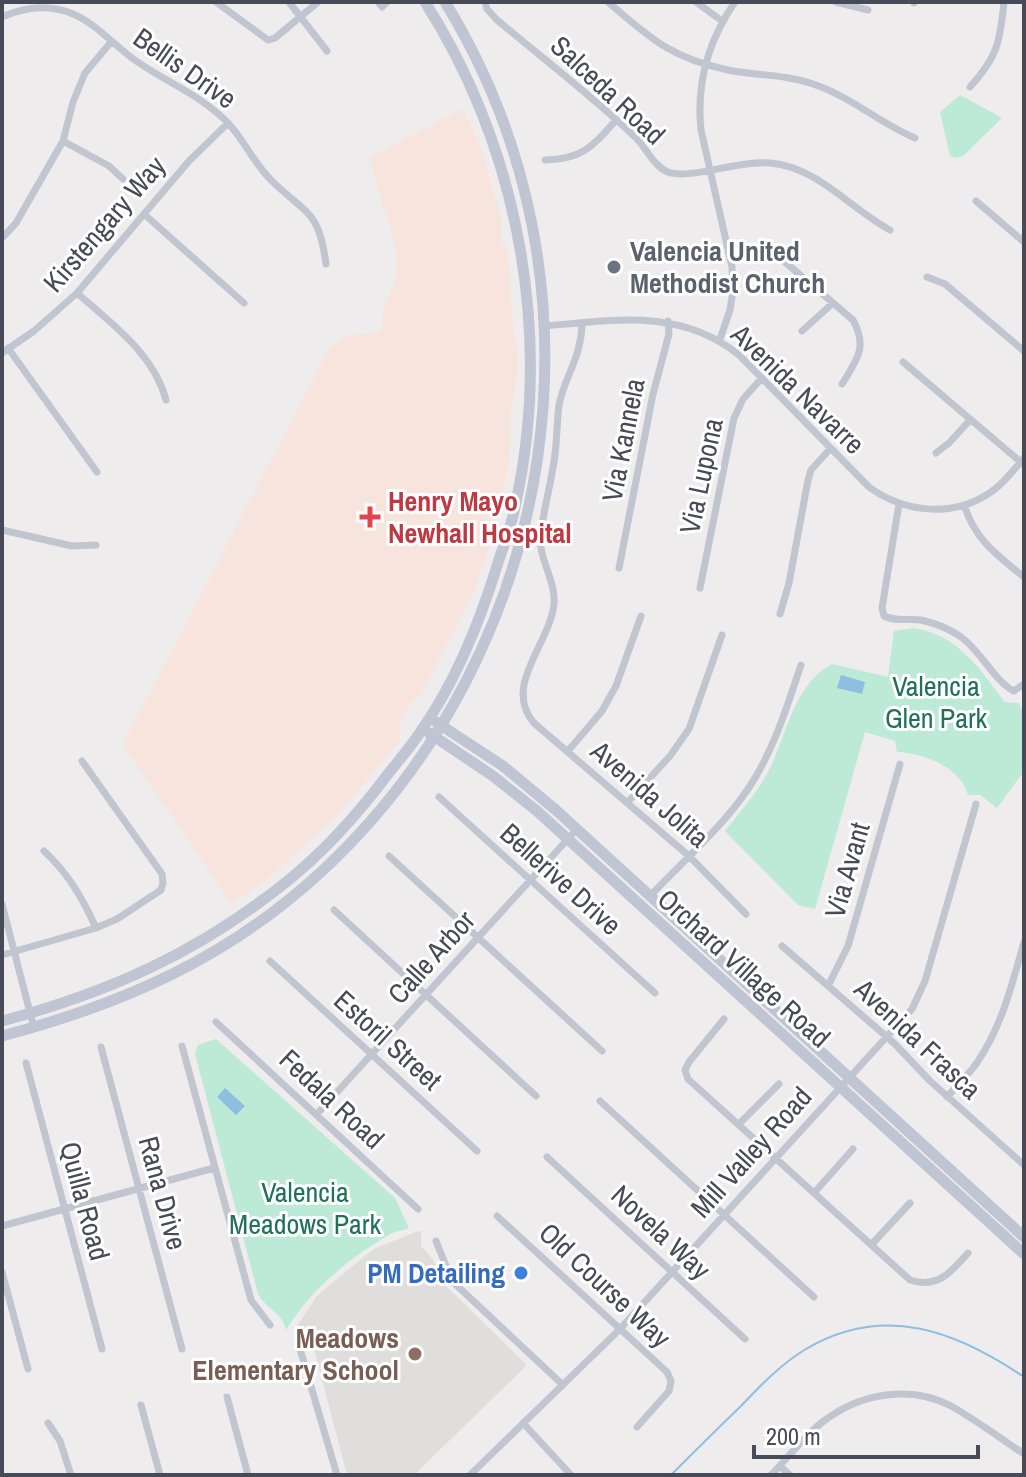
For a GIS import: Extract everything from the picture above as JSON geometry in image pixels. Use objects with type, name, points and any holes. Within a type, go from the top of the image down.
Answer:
[{"type":"main road","points":[[2,1021],[112,986],[164,962],[229,924],[286,882],[342,829],[426,723],[469,643],[486,601],[515,509],[528,409],[530,329],[516,228],[494,147],[469,83],[425,2]]},
{"type":"main road","points":[[2,1036],[78,1015],[167,978],[219,948],[279,907],[353,841],[435,737],[487,642],[509,585],[539,457],[545,326],[536,244],[515,158],[483,73],[445,2]]},
{"type":"main road","name":"Orchard Village Road","points":[[426,723],[441,725],[503,766],[577,829],[1024,1237]]},
{"type":"main road","name":"Orchard Village Road","points":[[426,723],[435,737],[502,782],[568,839],[1024,1254]]},
{"type":"main road","points":[[279,907],[286,895],[286,882]]},
{"type":"street","points":[[216,2],[268,40],[275,38],[318,2]]},
{"type":"street","points":[[289,2],[327,51]]},
{"type":"street","points":[[378,2],[382,7],[387,2]]},
{"type":"street","name":"Salceda Road","points":[[485,2],[496,19],[639,140],[659,167],[669,173],[683,175],[749,162],[795,167],[818,178],[870,220],[890,230]]},
{"type":"street","points":[[608,2],[662,47],[704,65],[774,75],[839,93],[898,131],[915,138]]},
{"type":"street","points":[[696,2],[722,21]]},
{"type":"street","points":[[720,339],[733,290],[729,252],[699,108],[704,65],[722,21],[735,2]]},
{"type":"street","points":[[836,2],[868,10]]},
{"type":"street","points":[[970,87],[989,67],[996,50],[1004,2]]},
{"type":"street","name":"Bellis Drive","points":[[2,17],[22,9],[57,6],[88,22],[135,60],[202,100],[228,123],[271,180],[312,215],[323,240],[326,264]]},
{"type":"street","points":[[2,238],[16,223],[63,141],[78,85],[111,42]]},
{"type":"street","points":[[545,160],[582,154],[616,120]]},
{"type":"street","name":"Kirstengary Way","points":[[5,351],[34,331],[77,293],[196,153],[228,123]]},
{"type":"street","points":[[63,141],[109,166],[123,179]]},
{"type":"street","points":[[976,201],[1024,242]]},
{"type":"street","points":[[144,214],[244,303]]},
{"type":"street","points":[[729,252],[764,249],[778,256],[853,320],[860,333],[861,345],[857,359],[842,384]]},
{"type":"street","points":[[927,277],[945,284],[1024,351]]},
{"type":"street","points":[[77,293],[118,329],[155,370],[166,400]]},
{"type":"street","points":[[802,331],[833,303]]},
{"type":"street","name":"Avenida Navarre","points":[[545,326],[639,320],[668,321],[692,327],[720,339],[869,487],[884,498],[921,509],[964,505]]},
{"type":"street","name":"Via Kannela","points":[[619,568],[653,394],[669,334],[668,321]]},
{"type":"street","name":"Avenida Jolita","points":[[582,324],[579,355],[559,406],[556,453],[540,534],[540,552],[552,587],[554,606],[550,623],[522,687],[523,708],[534,723],[689,856],[746,914]]},
{"type":"street","points":[[5,351],[97,472]]},
{"type":"street","points":[[903,362],[1023,462],[988,494],[964,505],[973,530],[982,542],[1024,577]]},
{"type":"street","name":"Via Lupona","points":[[700,588],[734,418],[743,399],[761,379]]},
{"type":"street","points":[[936,453],[970,420]]},
{"type":"street","points":[[780,614],[811,470],[830,449]]},
{"type":"street","points":[[899,504],[882,608],[884,616],[893,621],[919,620],[941,626],[977,650],[1005,686],[1014,691],[1024,684]]},
{"type":"street","points":[[2,530],[72,546],[96,545]]},
{"type":"street","points":[[568,751],[602,711],[616,686],[641,616]]},
{"type":"street","points":[[627,803],[670,756],[689,729],[722,635]]},
{"type":"street","points":[[641,906],[721,823],[749,787],[768,755],[801,665]]},
{"type":"street","points":[[2,955],[96,928],[117,919],[161,890],[162,874],[82,761]]},
{"type":"street","name":"Via Avant","points":[[828,986],[848,946],[900,764]]},
{"type":"street","name":"Bellerive Drive","points":[[439,797],[655,993]]},
{"type":"street","name":"Mill Valley Road","points":[[470,1475],[620,1329],[912,1009],[925,981],[976,804]]},
{"type":"street","name":"Calle Arbor","points":[[317,1114],[577,829]]},
{"type":"street","points":[[44,851],[58,864],[77,891],[96,928]]},
{"type":"street","points":[[389,856],[602,1051]]},
{"type":"street","points":[[2,904],[34,1028]]},
{"type":"street","points":[[334,910],[536,1096]]},
{"type":"street","points":[[947,1097],[976,1064],[995,1031],[1007,1002],[1024,942]]},
{"type":"street","name":"Avenida Frasca","points":[[782,946],[887,1037],[947,1097],[1022,1160]]},
{"type":"street","name":"Estoril Street","points":[[270,961],[477,1151]]},
{"type":"street","points":[[724,1019],[685,1070],[688,1079],[910,1280],[926,1283],[946,1277],[968,1253]]},
{"type":"street","name":"Fedala Road","points":[[216,1022],[418,1209]]},
{"type":"street","points":[[182,1046],[251,1300],[270,1325]]},
{"type":"street","name":"Rana Drive","points":[[101,1047],[182,1349]]},
{"type":"street","name":"Quilla Road","points":[[26,1063],[102,1349]]},
{"type":"street","points":[[739,1124],[779,1084]]},
{"type":"street","points":[[600,1101],[814,1297]]},
{"type":"street","points":[[814,1193],[853,1149]]},
{"type":"street","name":"Novela Way","points":[[547,1157],[745,1339]]},
{"type":"street","points":[[2,1226],[214,1168]]},
{"type":"street","points":[[871,1245],[910,1203]]},
{"type":"street","name":"Old Course Way","points":[[497,1216],[667,1372],[671,1381],[669,1391],[637,1427]]},
{"type":"street","points":[[436,1241],[452,1281],[563,1385]]},
{"type":"street","points":[[2,1272],[28,1369]]},
{"type":"street","points":[[300,1349],[337,1475]]},
{"type":"street","points":[[771,1475],[825,1419],[865,1399],[889,1394],[934,1399],[952,1406],[1024,1454]]},
{"type":"street","points":[[227,1397],[248,1475]]},
{"type":"street","points":[[141,1405],[160,1475]]},
{"type":"street","points":[[48,1423],[60,1441],[71,1475]]},
{"type":"street","points":[[523,1423],[571,1475]]},
{"type":"street","points":[[780,1466],[790,1475]]},
{"type":"shaded area","name":"Henry Mayo Newhall Hospital","points":[[463,109],[480,146],[501,217],[501,245],[507,245],[517,347],[508,469],[493,534],[475,590],[420,697],[413,699],[399,726],[400,740],[341,811],[267,880],[231,904],[123,745],[329,349],[339,340],[353,335],[381,332],[383,309],[397,277],[396,249],[369,157]]},
{"type":"shaded area","name":"Meadows Elementary School","points":[[421,1232],[421,1246],[434,1261],[443,1283],[527,1365],[414,1475],[347,1475],[313,1345],[297,1326],[317,1296],[356,1263],[374,1249]]},
{"type":"green space","points":[[960,95],[1002,118],[963,156],[956,158],[950,156],[940,112]]},
{"type":"green space","name":"Valencia Glen Park","points":[[914,628],[944,638],[956,646],[977,666],[1005,702],[1019,703],[1024,714],[1024,771],[997,808],[980,795],[968,795],[958,777],[940,763],[897,752],[895,741],[865,732],[815,909],[798,905],[725,831],[764,778],[800,697],[819,673],[832,664],[888,677],[894,631]]},
{"type":"green space","name":"Valencia Meadows Park","points":[[216,1039],[395,1198],[409,1228],[392,1233],[347,1263],[308,1300],[286,1330],[281,1319],[258,1294],[195,1054],[198,1045]]},
{"type":"water","points":[[841,675],[865,682],[862,694],[837,688]]},
{"type":"water","points":[[225,1088],[245,1106],[236,1115],[217,1097]]},
{"type":"waterway","points":[[671,1475],[780,1368],[806,1349],[835,1335],[863,1328],[919,1328],[972,1347],[1024,1377]]},
{"type":"place","name":"Valencia United Methodist Church","points":[[614,267]]},
{"type":"place","name":"Henry Mayo Newhall Hospital","points":[[370,517]]},
{"type":"place","name":"PM Detailing","points":[[521,1273]]},
{"type":"place","name":"Meadows Elementary School","points":[[415,1354]]}]
